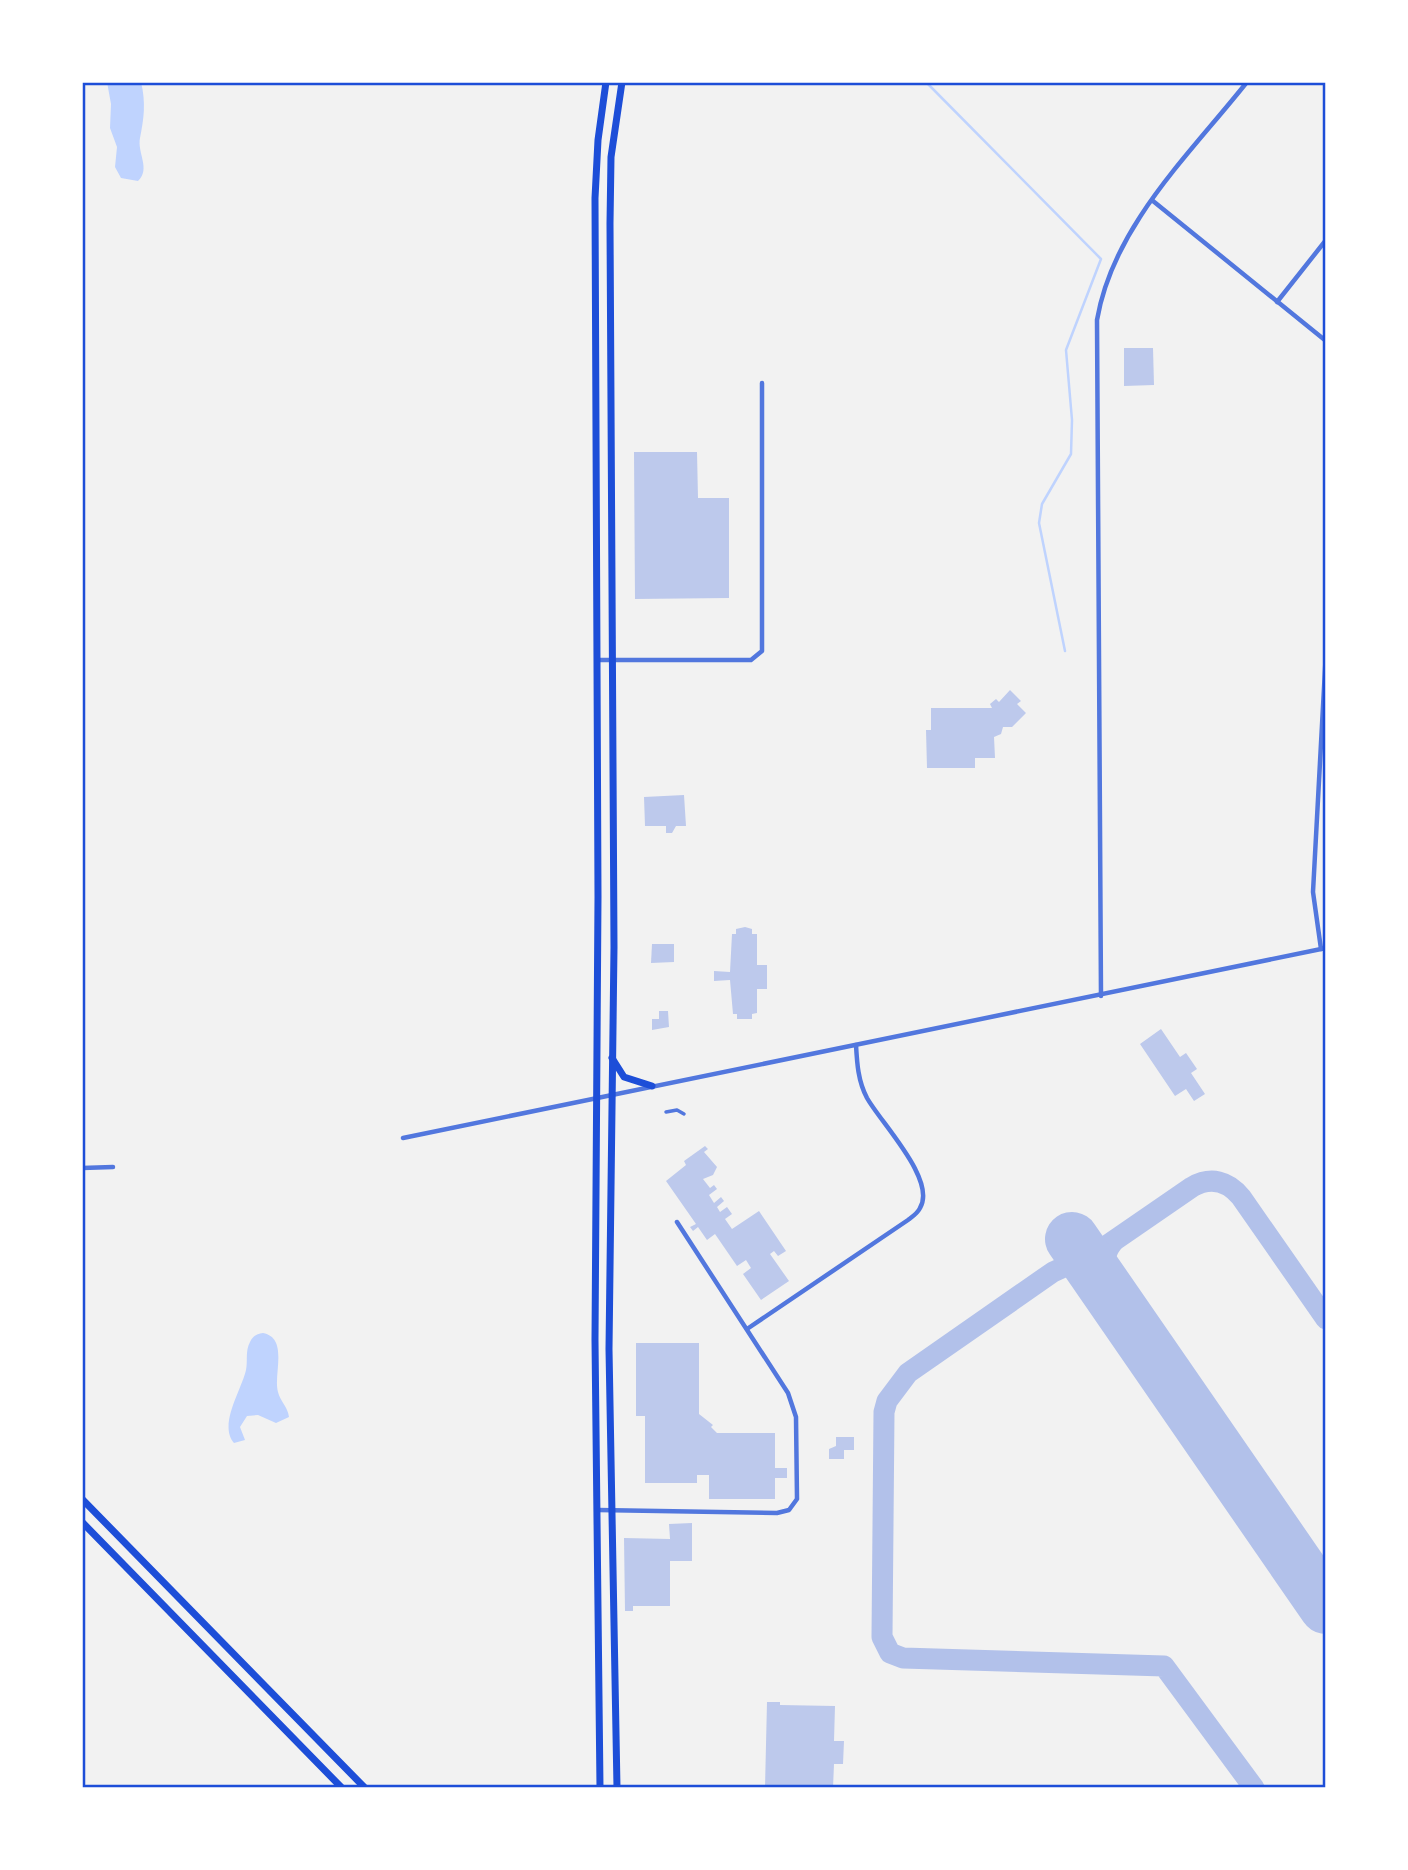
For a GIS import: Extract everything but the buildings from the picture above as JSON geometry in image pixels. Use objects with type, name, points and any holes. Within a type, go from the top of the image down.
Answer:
[{"type":"main road","points":[[600,1788],[596,1510],[598,660],[595,198],[598,140],[607,82]]},
{"type":"main road","points":[[617,1788],[611,1510],[610,205],[613,140],[622,82]]},
{"type":"main road","points":[[612,1058],[624,1077],[652,1086]]},
{"type":"main road","points":[[82,1499],[365,1788]]},
{"type":"main road","points":[[82,1522],[342,1788]]},
{"type":"main road","points":[[599,1691],[613,1690]]},
{"type":"street","points":[[1101,996],[1097,320],[1112,267],[1135,224],[1247,82]]},
{"type":"street","points":[[1152,201],[1326,341]]},
{"type":"street","points":[[1277,302],[1326,240]]},
{"type":"street","points":[[598,660],[751,660],[762,651],[762,383]]},
{"type":"street","points":[[403,1138],[597,1096],[1101,996],[1323,948],[1313,892],[1326,652]]},
{"type":"street","points":[[747,1329],[908,1220],[920,1208],[924,1194],[921,1178],[867,1098],[858,1076],[856,1045]]},
{"type":"street","points":[[671,1105],[672,1111]]},
{"type":"street","points":[[666,1112],[684,1114]]},
{"type":"street","points":[[82,1168],[113,1167]]},
{"type":"street","points":[[596,1510],[777,1513],[785,1512],[794,1506],[798,1484],[794,1408],[782,1380],[677,1222]]},
{"type":"water","points":[[107,82],[141,82],[144,110],[140,144],[144,166],[138,181],[121,178],[115,167],[117,147],[110,128],[111,104]]},
{"type":"water","points":[[263,1333],[276,1342],[278,1392],[289,1417],[276,1423],[258,1415],[247,1416],[240,1427],[245,1440],[234,1443],[229,1427],[232,1407],[246,1370],[250,1342]]},
{"type":"waterway","points":[[926,82],[1101,259],[1066,350],[1072,420],[1071,454],[1042,504],[1039,523],[1065,651]]},
{"type":"taxiway","points":[[1254,1788],[1164,1666],[903,1658],[890,1653],[882,1637],[884,1412],[887,1401],[908,1373],[1053,1272],[1099,1251],[1192,1187],[1206,1182],[1225,1184],[1241,1197],[1326,1319]]},
{"type":"taxiway","points":[[1113,1242],[1105,1256],[1107,1285],[1123,1314],[1152,1352]]},
{"type":"runway","points":[[1072,1239],[1326,1607]]}]
